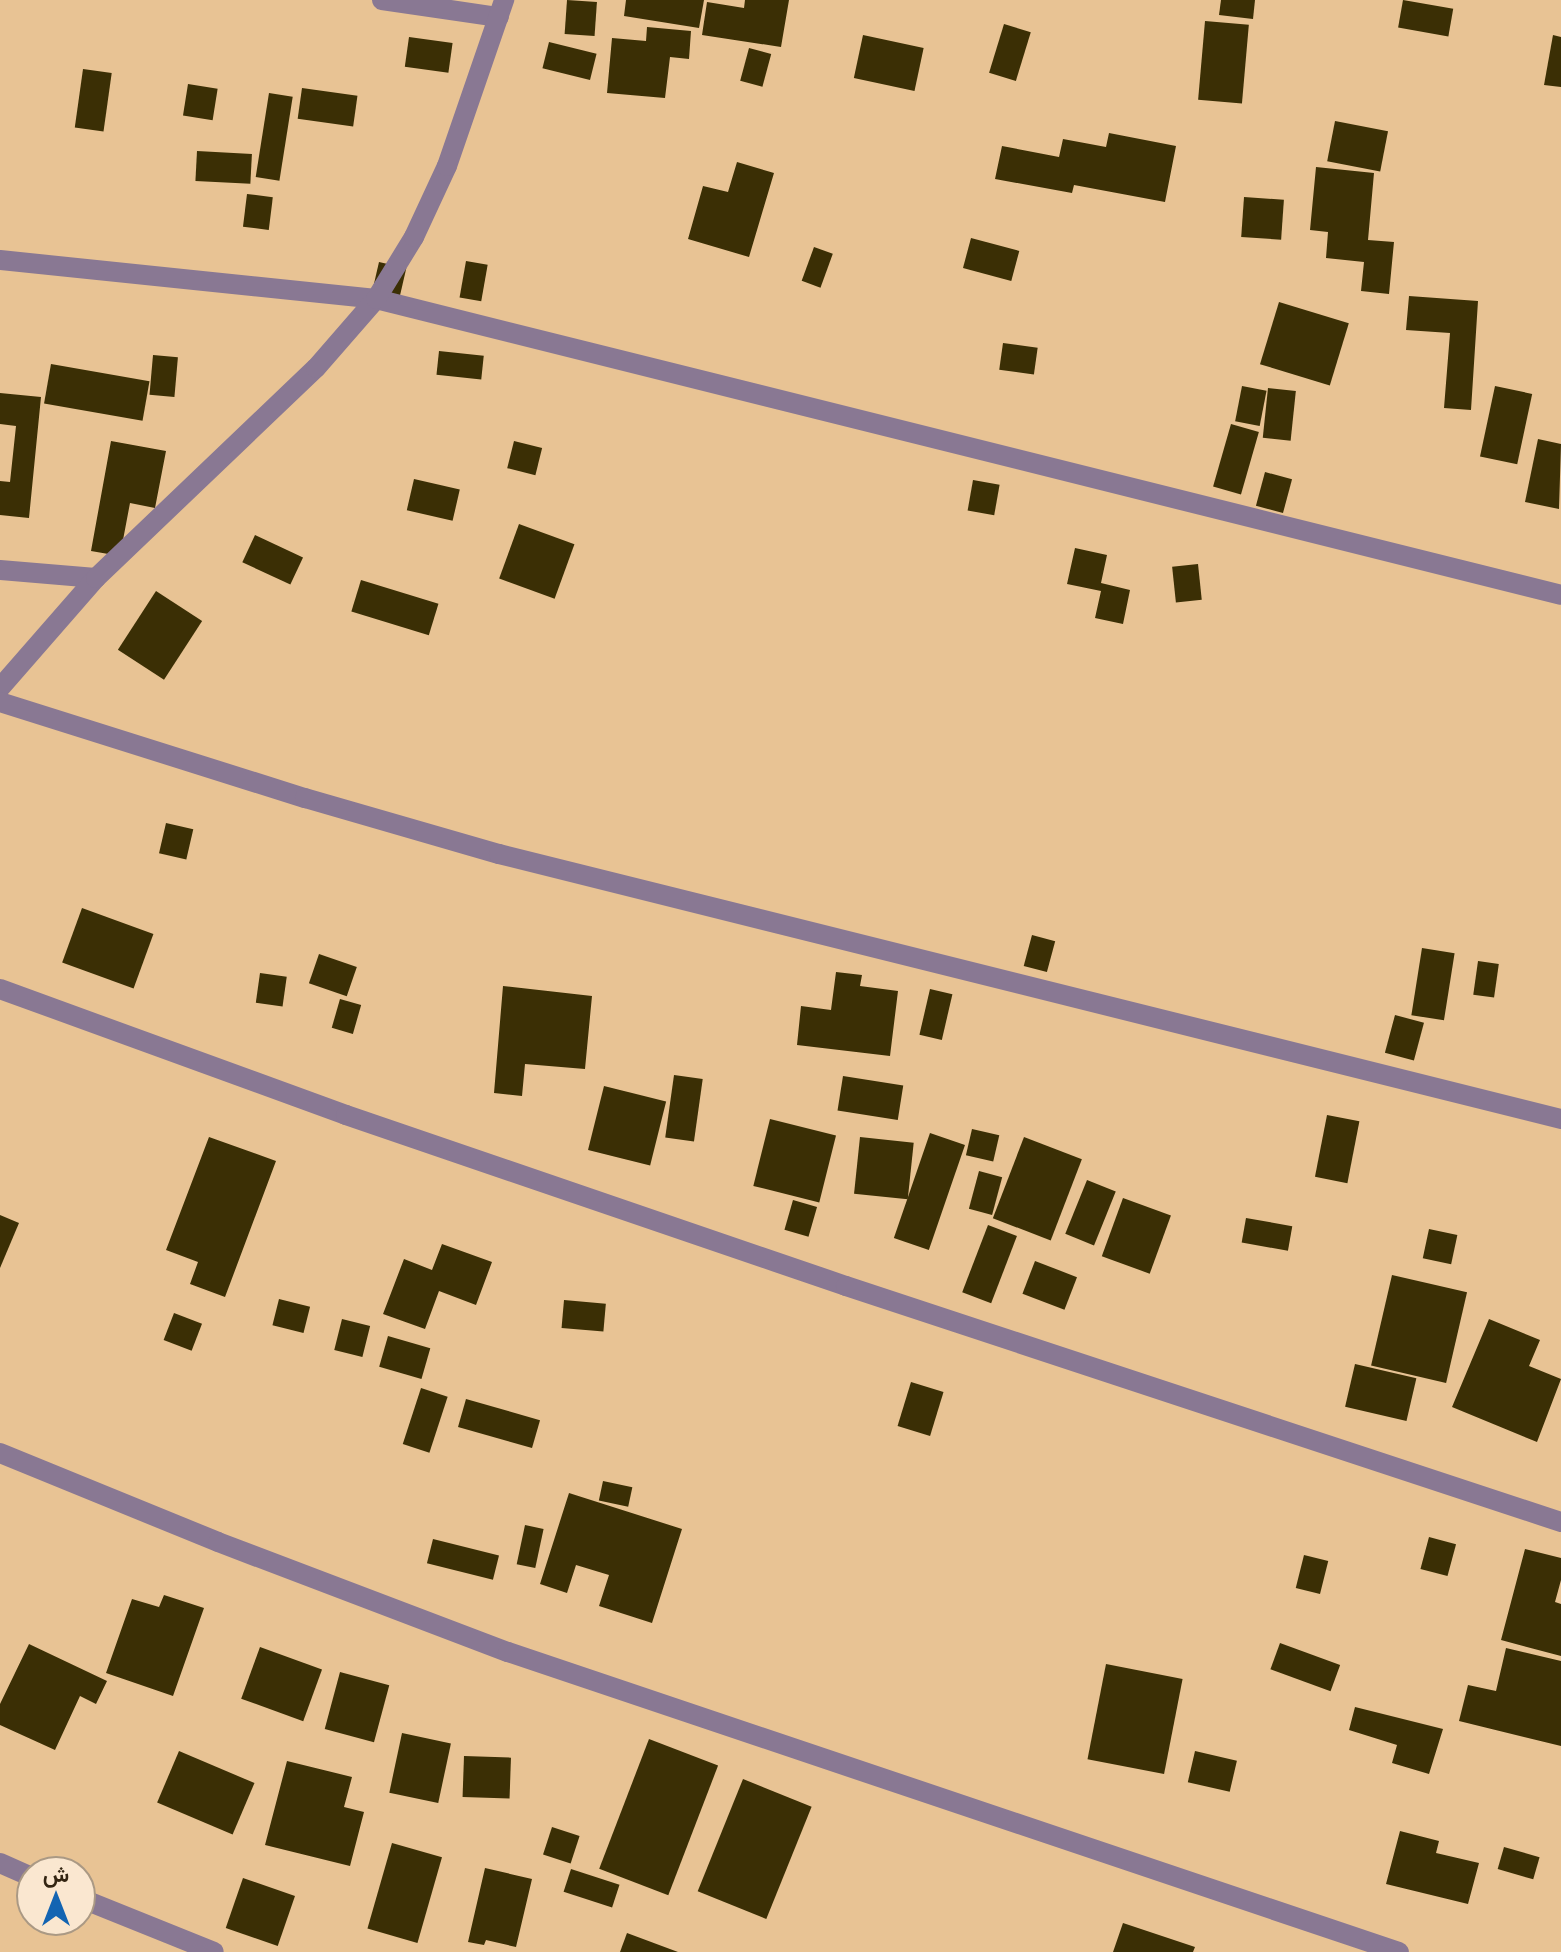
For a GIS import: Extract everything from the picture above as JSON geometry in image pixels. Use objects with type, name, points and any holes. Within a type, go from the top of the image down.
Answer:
[{"type":"street","points":[[0,688],[96,578],[316,368],[376,299],[414,237],[447,166],[502,8],[382,0]]},
{"type":"street","points":[[0,260],[376,299],[1561,595]]},
{"type":"street","points":[[0,570],[96,578]]},
{"type":"street","points":[[0,702],[305,798],[499,854],[1561,1119]]},
{"type":"street","points":[[0,989],[522,1176],[1561,1522]]},
{"type":"street","points":[[0,1453],[218,1542],[508,1652],[1399,1952]]},
{"type":"street","points":[[96,1904],[214,1952]]},
{"type":"building","points":[[567,0],[597,2],[595,36],[565,34]]},
{"type":"building","points":[[626,0],[704,0],[699,28],[624,16]]},
{"type":"building","points":[[745,0],[789,0],[781,47],[702,35],[707,2],[744,8]]},
{"type":"building","points":[[1221,0],[1255,0],[1253,19],[1219,15]]},
{"type":"building","points":[[1403,0],[1453,9],[1448,36],[1398,28]]},
{"type":"building","points":[[1205,21],[1249,25],[1242,104],[1198,100]]},
{"type":"building","points":[[1004,24],[1031,32],[1016,81],[989,73]]},
{"type":"building","points":[[647,27],[691,31],[689,59],[670,57],[665,98],[607,93],[612,38],[646,41]]},
{"type":"building","points":[[863,35],[924,48],[914,91],[854,78]]},
{"type":"building","points":[[1553,35],[1561,37],[1561,87],[1544,85]]},
{"type":"building","points":[[409,37],[453,43],[448,73],[405,67]]},
{"type":"building","points":[[549,42],[597,54],[590,80],[542,68]]},
{"type":"building","points":[[749,48],[771,54],[762,87],[740,81]]},
{"type":"building","points":[[83,69],[112,73],[104,131],[75,127]]},
{"type":"building","points":[[188,84],[218,89],[213,120],[183,116]]},
{"type":"building","points":[[302,88],[357,96],[353,126],[298,119]]},
{"type":"building","points":[[269,93],[293,97],[279,181],[256,177]]},
{"type":"building","points":[[1335,121],[1388,131],[1380,172],[1327,161]]},
{"type":"building","points":[[1109,133],[1176,146],[1165,202],[1074,185],[1072,193],[995,179],[1002,146],[1059,157],[1063,139],[1106,147]]},
{"type":"building","points":[[197,151],[252,154],[250,184],[195,181]]},
{"type":"building","points":[[737,162],[774,173],[749,257],[688,239],[703,186],[728,192]]},
{"type":"building","points":[[1316,167],[1374,173],[1368,240],[1394,242],[1389,294],[1361,291],[1364,262],[1326,258],[1328,232],[1310,230]]},
{"type":"building","points":[[247,194],[273,197],[269,230],[243,227]]},
{"type":"building","points":[[1244,197],[1284,200],[1281,240],[1241,237]]},
{"type":"building","points":[[971,238],[1019,251],[1011,281],[963,268]]},
{"type":"building","points":[[814,247],[833,254],[820,288],[802,281]]},
{"type":"building","points":[[466,261],[488,265],[481,301],[460,297]]},
{"type":"building","points":[[379,262],[406,268],[399,299],[372,292]]},
{"type":"building","points":[[1409,296],[1478,301],[1471,410],[1444,408],[1450,333],[1406,330]]},
{"type":"building","points":[[1279,302],[1349,323],[1330,386],[1260,364]]},
{"type":"building","points":[[1003,343],[1038,348],[1034,375],[999,370]]},
{"type":"building","points":[[439,351],[484,356],[481,380],[436,375]]},
{"type":"building","points":[[153,355],[178,357],[174,397],[150,395]]},
{"type":"building","points":[[51,364],[149,381],[143,421],[44,403]]},
{"type":"building","points":[[1242,386],[1267,391],[1260,426],[1235,421]]},
{"type":"building","points":[[1495,386],[1532,394],[1517,464],[1480,456]]},
{"type":"building","points":[[1268,388],[1296,391],[1291,441],[1263,438]]},
{"type":"building","points":[[0,393],[41,397],[29,518],[0,515],[0,481],[10,482],[16,426],[0,424]]},
{"type":"building","points":[[1231,424],[1259,432],[1241,494],[1213,486]]},
{"type":"building","points":[[1538,439],[1561,444],[1559,509],[1525,502]]},
{"type":"building","points":[[111,441],[166,451],[155,508],[130,503],[120,556],[91,551]]},
{"type":"building","points":[[514,441],[542,448],[535,475],[507,468]]},
{"type":"building","points":[[1265,472],[1292,479],[1283,513],[1256,506]]},
{"type":"building","points":[[414,479],[460,490],[453,521],[407,510]]},
{"type":"building","points":[[973,480],[1000,485],[994,515],[968,511]]},
{"type":"building","points":[[519,524],[574,544],[555,599],[499,579]]},
{"type":"building","points":[[255,535],[303,557],[290,585],[242,562]]},
{"type":"building","points":[[1075,548],[1107,555],[1101,583],[1130,590],[1123,624],[1095,618],[1101,591],[1067,584]]},
{"type":"building","points":[[1198,564],[1202,600],[1176,603],[1172,567]]},
{"type":"building","points":[[361,580],[438,604],[429,635],[351,612]]},
{"type":"building","points":[[156,591],[202,621],[164,680],[118,650]]},
{"type":"building","points":[[166,823],[193,829],[186,860],[159,853]]},
{"type":"building","points":[[82,908],[153,934],[134,988],[62,963]]},
{"type":"building","points":[[1032,935],[1055,941],[1047,972],[1024,966]]},
{"type":"building","points":[[1422,948],[1455,953],[1444,1020],[1411,1015]]},
{"type":"building","points":[[319,954],[357,967],[347,996],[309,983]]},
{"type":"building","points":[[1478,961],[1499,964],[1494,998],[1473,995]]},
{"type":"building","points":[[836,972],[862,975],[860,986],[898,991],[890,1056],[797,1045],[801,1006],[831,1010]]},
{"type":"building","points":[[260,973],[287,977],[283,1006],[256,1003]]},
{"type":"building","points":[[503,986],[592,996],[585,1069],[525,1064],[522,1096],[494,1093]]},
{"type":"building","points":[[930,989],[952,994],[942,1040],[919,1035]]},
{"type":"building","points":[[340,999],[361,1005],[353,1034],[332,1028]]},
{"type":"building","points":[[1395,1015],[1424,1023],[1414,1060],[1385,1053]]},
{"type":"building","points":[[674,1075],[703,1079],[694,1141],[665,1137]]},
{"type":"building","points":[[843,1076],[903,1086],[898,1120],[838,1111]]},
{"type":"building","points":[[604,1086],[666,1101],[650,1166],[588,1150]]},
{"type":"building","points":[[1327,1115],[1359,1121],[1347,1183],[1315,1177]]},
{"type":"building","points":[[770,1119],[836,1135],[819,1202],[753,1186]]},
{"type":"building","points":[[972,1129],[999,1135],[993,1162],[966,1155]]},
{"type":"building","points":[[930,1133],[965,1145],[929,1250],[894,1238]]},
{"type":"building","points":[[209,1137],[276,1161],[225,1297],[190,1284],[198,1262],[166,1250]]},
{"type":"building","points":[[860,1137],[914,1143],[908,1199],[854,1194]]},
{"type":"building","points":[[1024,1137],[1082,1159],[1051,1240],[993,1218]]},
{"type":"building","points":[[979,1171],[1002,1177],[992,1215],[969,1209]]},
{"type":"building","points":[[1087,1180],[1116,1192],[1094,1245],[1065,1234]]},
{"type":"building","points":[[1123,1198],[1171,1215],[1150,1274],[1102,1256]]},
{"type":"building","points":[[793,1200],[817,1207],[808,1237],[784,1230]]},
{"type":"building","points":[[0,1215],[19,1223],[0,1268]]},
{"type":"building","points":[[1246,1218],[1292,1226],[1288,1251],[1242,1243]]},
{"type":"building","points":[[988,1225],[1017,1236],[991,1303],[962,1292]]},
{"type":"building","points":[[1429,1229],[1457,1235],[1451,1264],[1423,1258]]},
{"type":"building","points":[[442,1244],[492,1262],[476,1305],[439,1291],[425,1329],[383,1314],[404,1259],[432,1270]]},
{"type":"building","points":[[1035,1261],[1077,1277],[1064,1310],[1022,1294]]},
{"type":"building","points":[[1392,1275],[1467,1292],[1446,1383],[1371,1366]]},
{"type":"building","points":[[279,1299],[310,1307],[304,1333],[272,1325]]},
{"type":"building","points":[[564,1300],[606,1304],[603,1332],[562,1328]]},
{"type":"building","points":[[174,1313],[202,1324],[192,1351],[164,1340]]},
{"type":"building","points":[[342,1319],[370,1326],[362,1357],[334,1350]]},
{"type":"building","points":[[1489,1319],[1540,1340],[1529,1366],[1561,1379],[1537,1442],[1452,1407]]},
{"type":"building","points":[[388,1336],[430,1348],[421,1379],[379,1367]]},
{"type":"building","points":[[1355,1364],[1416,1378],[1406,1421],[1345,1407]]},
{"type":"building","points":[[911,1382],[944,1392],[930,1436],[898,1426]]},
{"type":"building","points":[[421,1388],[448,1397],[429,1453],[403,1444]]},
{"type":"building","points":[[466,1399],[540,1420],[532,1448],[458,1427]]},
{"type":"building","points":[[603,1481],[632,1487],[628,1507],[599,1501]]},
{"type":"building","points":[[569,1493],[682,1529],[652,1623],[599,1606],[609,1575],[576,1565],[567,1593],[540,1584]]},
{"type":"building","points":[[525,1525],[544,1529],[535,1568],[517,1564]]},
{"type":"building","points":[[1429,1537],[1456,1544],[1448,1576],[1420,1569]]},
{"type":"building","points":[[433,1539],[499,1555],[493,1580],[427,1563]]},
{"type":"building","points":[[1525,1549],[1561,1558],[1561,1580],[1555,1602],[1561,1604],[1561,1656],[1501,1640]]},
{"type":"building","points":[[1304,1555],[1328,1561],[1320,1594],[1296,1588]]},
{"type":"building","points":[[164,1595],[204,1608],[173,1696],[106,1673],[132,1599],[159,1607]]},
{"type":"building","points":[[1280,1643],[1340,1665],[1331,1691],[1270,1669]]},
{"type":"building","points":[[29,1644],[107,1681],[96,1704],[80,1696],[55,1750],[0,1725],[0,1704]]},
{"type":"building","points":[[260,1647],[322,1670],[303,1721],[241,1699]]},
{"type":"building","points":[[1506,1648],[1561,1661],[1561,1746],[1459,1721],[1468,1685],[1496,1691]]},
{"type":"building","points":[[1106,1664],[1183,1679],[1164,1774],[1087,1759]]},
{"type":"building","points":[[340,1672],[389,1685],[374,1742],[325,1729]]},
{"type":"building","points":[[1355,1707],[1443,1729],[1429,1774],[1392,1763],[1397,1745],[1349,1730]]},
{"type":"building","points":[[402,1733],[451,1743],[438,1803],[389,1793]]},
{"type":"building","points":[[649,1739],[718,1766],[668,1895],[599,1869]]},
{"type":"building","points":[[179,1751],[254,1783],[233,1835],[157,1803]]},
{"type":"building","points":[[1195,1751],[1237,1761],[1230,1792],[1188,1782]]},
{"type":"building","points":[[464,1756],[511,1758],[510,1799],[463,1797]]},
{"type":"building","points":[[287,1761],[352,1777],[344,1807],[364,1812],[350,1866],[265,1845]]},
{"type":"building","points":[[743,1779],[812,1807],[766,1919],[698,1891]]},
{"type":"building","points":[[552,1827],[580,1836],[571,1864],[543,1855]]},
{"type":"building","points":[[1400,1831],[1439,1841],[1436,1853],[1479,1863],[1468,1904],[1386,1884]]},
{"type":"building","points":[[392,1843],[442,1857],[417,1943],[367,1929]]},
{"type":"building","points":[[1504,1847],[1540,1857],[1533,1879],[1498,1869]]},
{"type":"building","points":[[485,1868],[532,1879],[516,1947],[486,1940],[484,1945],[468,1942]]},
{"type":"building","points":[[571,1869],[620,1885],[612,1908],[564,1892]]},
{"type":"building","points":[[243,1878],[295,1896],[278,1946],[226,1928]]},
{"type":"building","points":[[1123,1923],[1195,1947],[1193,1952],[1113,1952]]},
{"type":"building","points":[[627,1933],[678,1952],[620,1952]]}]
